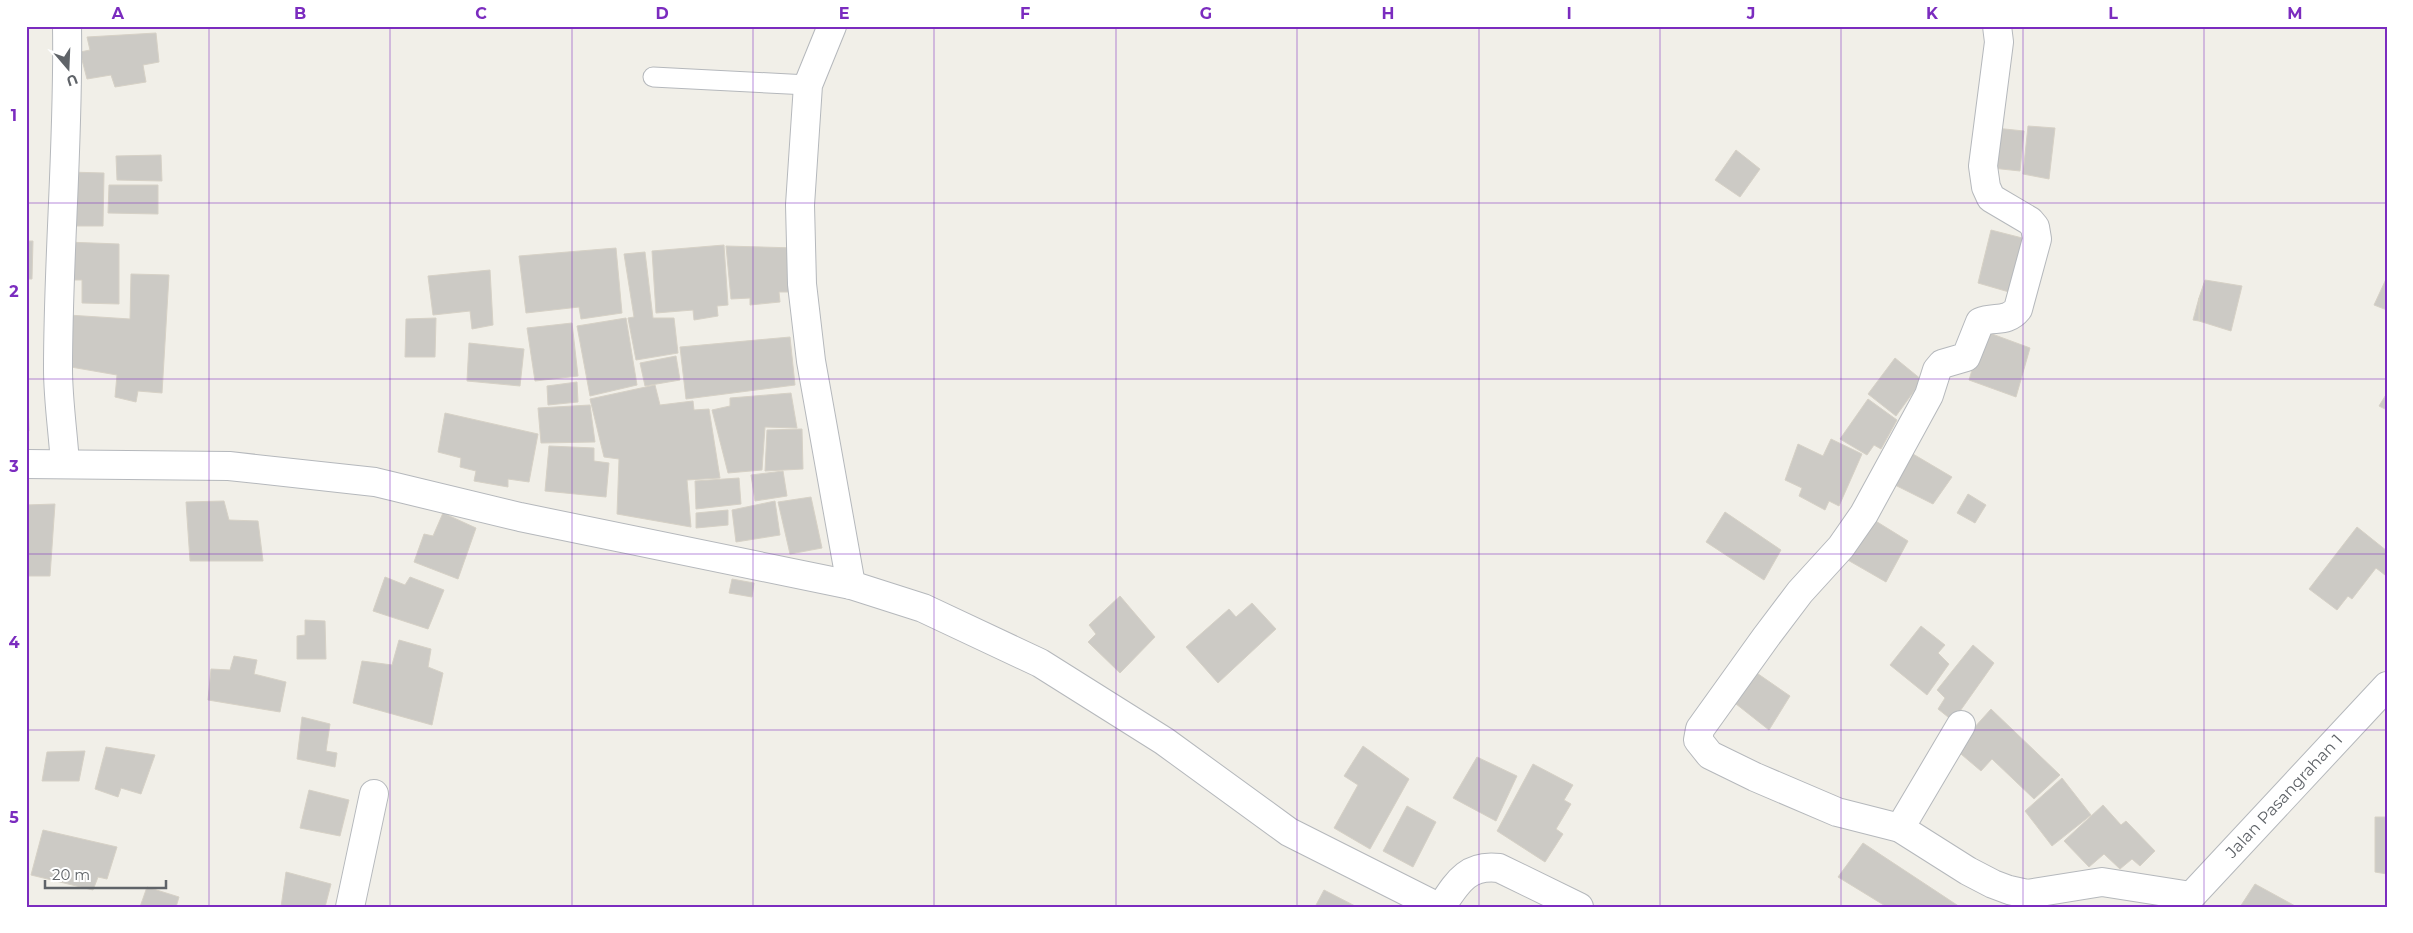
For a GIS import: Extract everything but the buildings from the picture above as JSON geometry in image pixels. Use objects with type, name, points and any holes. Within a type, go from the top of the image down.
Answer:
[{"type":"street","points":[[66,464],[58,370],[68,98],[67,26]]},
{"type":"street","points":[[832,26],[808,85],[800,205],[802,284],[811,361],[851,585]]},
{"type":"street","points":[[1997,26],[1999,42],[1983,166],[1986,188],[1991,198],[2030,221],[2035,227],[2037,239],[2018,309],[2013,315],[2005,319],[1988,319],[1980,322],[1966,357],[1942,364],[1937,370],[1929,395],[1864,514],[1841,547],[1800,592],[1766,637],[1700,730],[1698,740],[1710,755],[1755,777],[1837,812],[1900,828],[1993,884],[2028,894],[2102,882],[2186,902]]},
{"type":"street","points":[[26,464],[229,466],[375,482],[520,517],[851,585],[923,608],[1040,663],[1164,741],[1289,832],[1440,907],[1459,881],[1468,874],[1486,866],[1499,868],[1579,907]]},
{"type":"street","name":"Jalan Pasangrahan 1","points":[[2186,902],[2387,686]]},
{"type":"street","points":[[1900,828],[1962,726]]},
{"type":"street","points":[[350,907],[374,794]]},
{"type":"lane","points":[[653,77],[808,85]]}]
